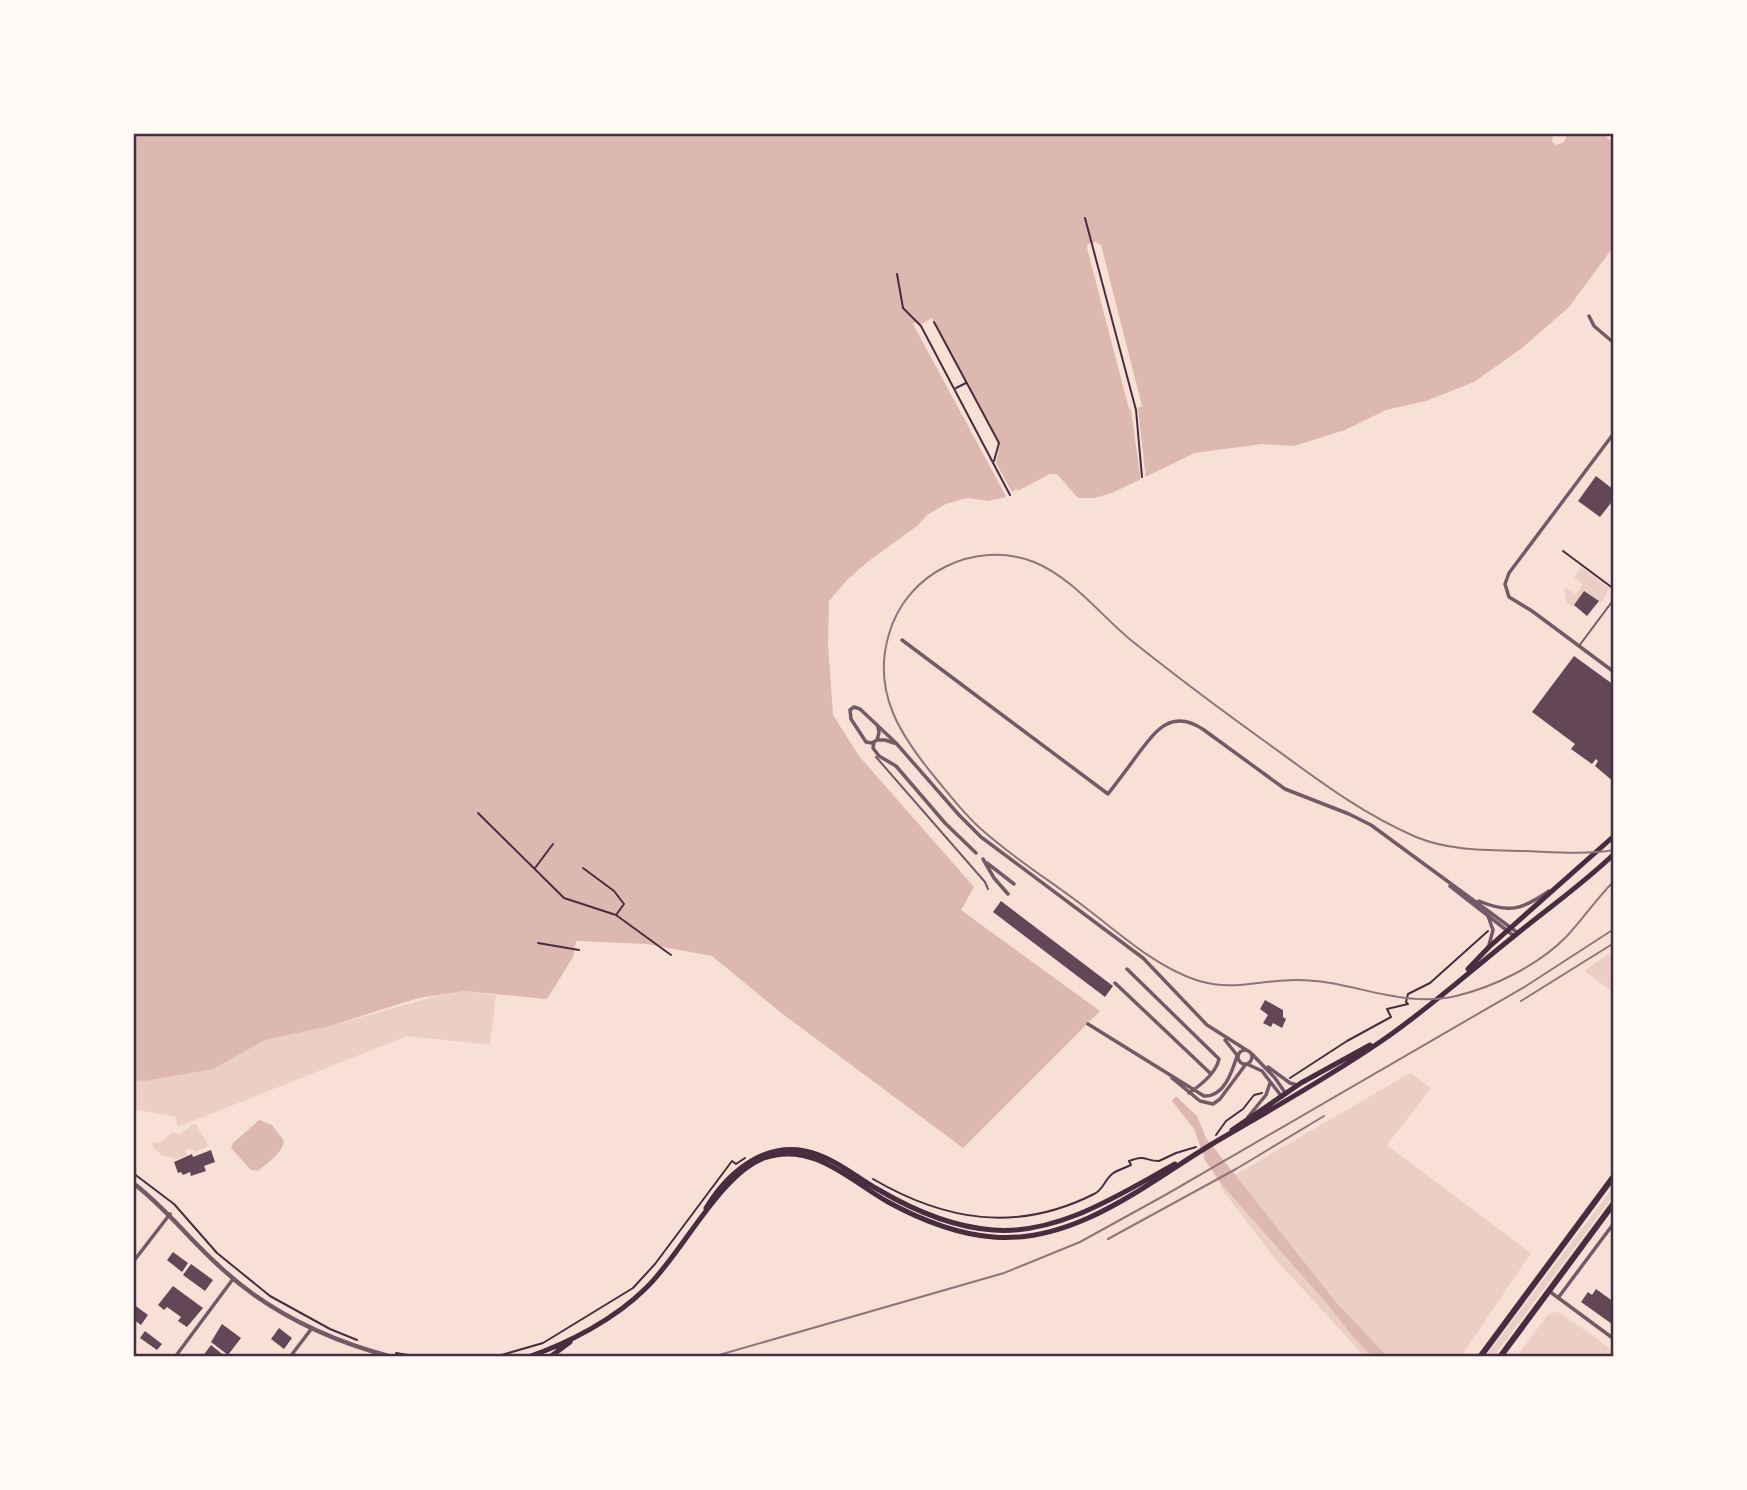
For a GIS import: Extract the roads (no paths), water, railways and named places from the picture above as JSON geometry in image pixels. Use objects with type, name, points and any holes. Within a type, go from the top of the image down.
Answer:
[{"type":"highway","points":[[1480,1357],[1614,1176]]},
{"type":"highway","points":[[1500,1357],[1614,1203]]},
{"type":"main road","points":[[1448,988],[1489,947],[1614,836]]},
{"type":"main road","points":[[991,1233],[1032,1228],[1063,1219],[1115,1196],[1371,1048],[1415,1016],[1612,855]]},
{"type":"main road","points":[[1216,1140],[1246,1118],[1285,1098],[1301,1083],[1402,1025]]},
{"type":"main road","points":[[528,1357],[613,1314],[646,1289],[699,1220],[709,1202],[741,1166],[763,1154],[795,1149],[827,1158],[880,1191],[934,1216],[1000,1238],[1039,1234],[1086,1218],[1122,1200],[1199,1149]]},
{"type":"main road","points":[[1000,1230],[1000,1238]]},
{"type":"main road","points":[[550,1357],[580,1333]]},
{"type":"street","points":[[1589,316],[1594,326],[1614,343]]},
{"type":"street","points":[[1614,433],[1505,580],[1506,592],[1513,601],[1532,611],[1614,672]]},
{"type":"street","points":[[902,640],[1108,794],[1157,730],[1168,723],[1179,721],[1200,727],[1285,789],[1371,825],[1509,929]]},
{"type":"street","points":[[899,746],[885,740],[865,741],[850,718],[850,710],[854,707],[860,709],[899,746],[975,832],[1143,958],[1205,1023],[1287,1081],[1296,1085],[1301,1083]]},
{"type":"street","points":[[878,727],[878,737],[873,747],[877,755],[896,766],[976,853]]},
{"type":"street","points":[[1008,894],[983,859],[1014,884]]},
{"type":"street","points":[[1469,898],[1499,908],[1518,908],[1534,901],[1569,877]]},
{"type":"street","points":[[1469,898],[1516,934]]},
{"type":"street","points":[[1488,915],[1492,927],[1489,947]]},
{"type":"street","points":[[1127,969],[1219,1058],[1219,1063],[1211,1074],[1191,1091]]},
{"type":"street","points":[[1115,984],[1211,1074]]},
{"type":"street","points":[[1088,1024],[1165,1072],[1202,1102],[1217,1102],[1252,1060],[1250,1053]]},
{"type":"street","points":[[1219,1034],[1240,1061],[1261,1070],[1285,1098]]},
{"type":"street","points":[[1191,1091],[1203,1096],[1217,1093],[1241,1050],[1250,1053]]},
{"type":"street","points":[[1261,1062],[1285,1098]]},
{"type":"street","points":[[1246,1118],[1266,1096],[1270,1082]]},
{"type":"street","points":[[133,1183],[170,1213],[210,1258],[233,1279],[269,1305],[312,1328],[363,1349],[393,1355]]},
{"type":"street","points":[[133,1262],[170,1213]]},
{"type":"street","points":[[1559,1298],[1614,1223]]},
{"type":"street","points":[[175,1357],[233,1279]]},
{"type":"street","points":[[1549,1291],[1614,1339]]},
{"type":"street","points":[[290,1357],[312,1328]]},
{"type":"lane","points":[[1579,646],[1614,599]]},
{"type":"lane","points":[[876,757],[985,882],[988,889]]},
{"type":"railway","points":[[1614,850],[1568,853],[1469,849],[1429,842],[1396,828],[1340,795],[1235,720],[1132,641],[1074,587],[1034,562],[1012,556],[989,555],[946,566],[927,578],[911,594],[898,612],[889,634],[884,655],[884,676],[893,714],[925,765],[964,812],[1005,849],[1136,947],[1165,966],[1196,980],[1222,985],[1282,980],[1315,981],[1415,999],[1456,996],[1500,981],[1556,947],[1614,881]]},
{"type":"railway","points":[[712,1357],[1004,1273],[1080,1242],[1526,986],[1614,929]]},
{"type":"railway","points":[[1521,1001],[1614,943]]},
{"type":"railway","points":[[1108,1239],[1236,1169],[1324,1116]]}]
